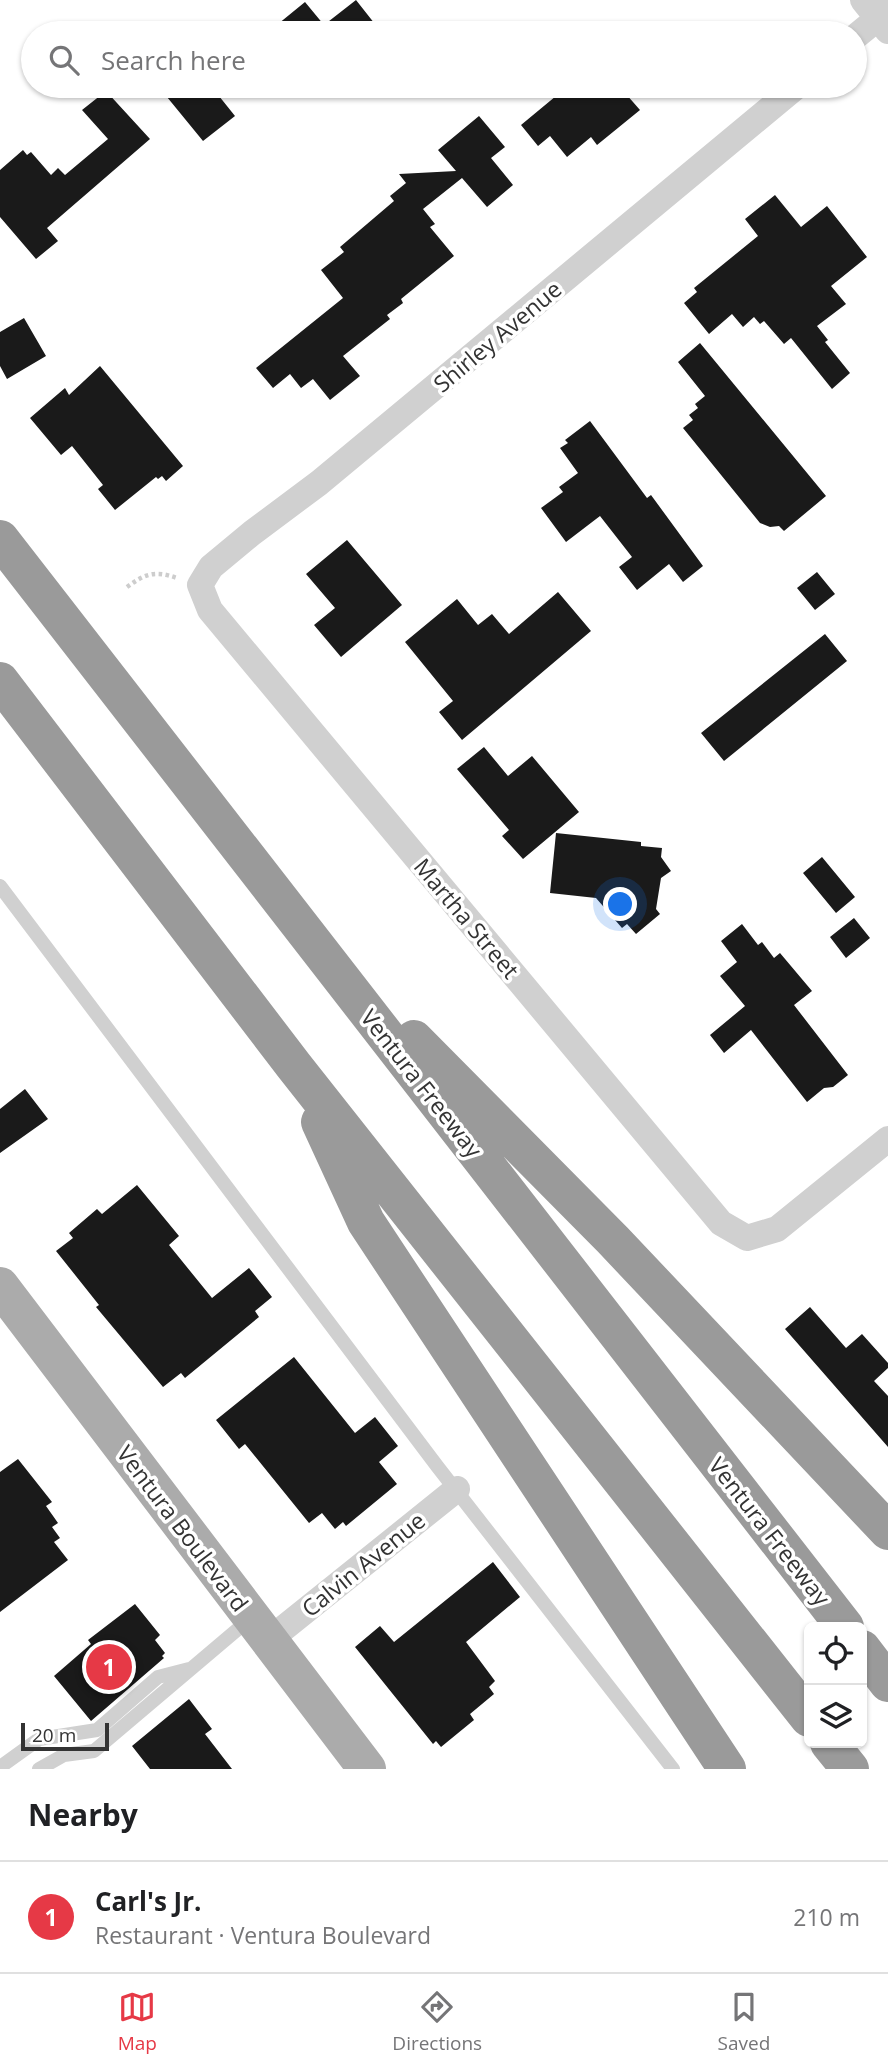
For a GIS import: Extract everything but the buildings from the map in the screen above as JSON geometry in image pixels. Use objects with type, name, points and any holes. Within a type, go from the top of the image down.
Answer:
[{"type":"highway","name":"Ventura Freeway","points":[[0,539],[841,1622]]},
{"type":"highway","points":[[0,681],[294,1066],[804,1712]]},
{"type":"highway","points":[[293,917],[613,1240],[888,1531]]},
{"type":"highway","points":[[294,1066],[366,1222],[727,1769]]},
{"type":"highway","points":[[867,1656],[888,1683]]},
{"type":"highway","points":[[833,1748],[850,1769]]},
{"type":"main road","name":"Ventura Boulevard","points":[[0,1286],[367,1769]]},
{"type":"street","name":"Shirley Avenue","points":[[200,586],[211,567],[330,475],[783,98]]},
{"type":"street","name":"Martha Street","points":[[200,586],[210,610],[721,1223],[747,1238],[777,1229],[888,1139]]},
{"type":"street","name":"Calvin Avenue","points":[[260,1629],[457,1489]]},
{"type":"lane","points":[[0,886],[673,1769]]},
{"type":"lane","points":[[39,1769],[64,1755],[94,1751],[191,1668],[260,1629]]},
{"type":"lane","points":[[0,1767],[39,1739],[97,1730],[158,1676],[191,1668]]},
{"type":"path","points":[[127,587],[145,574],[167,574],[200,586]]},
{"type":"place","name":"Carl's Jr.","points":[[109,1667]]}]
